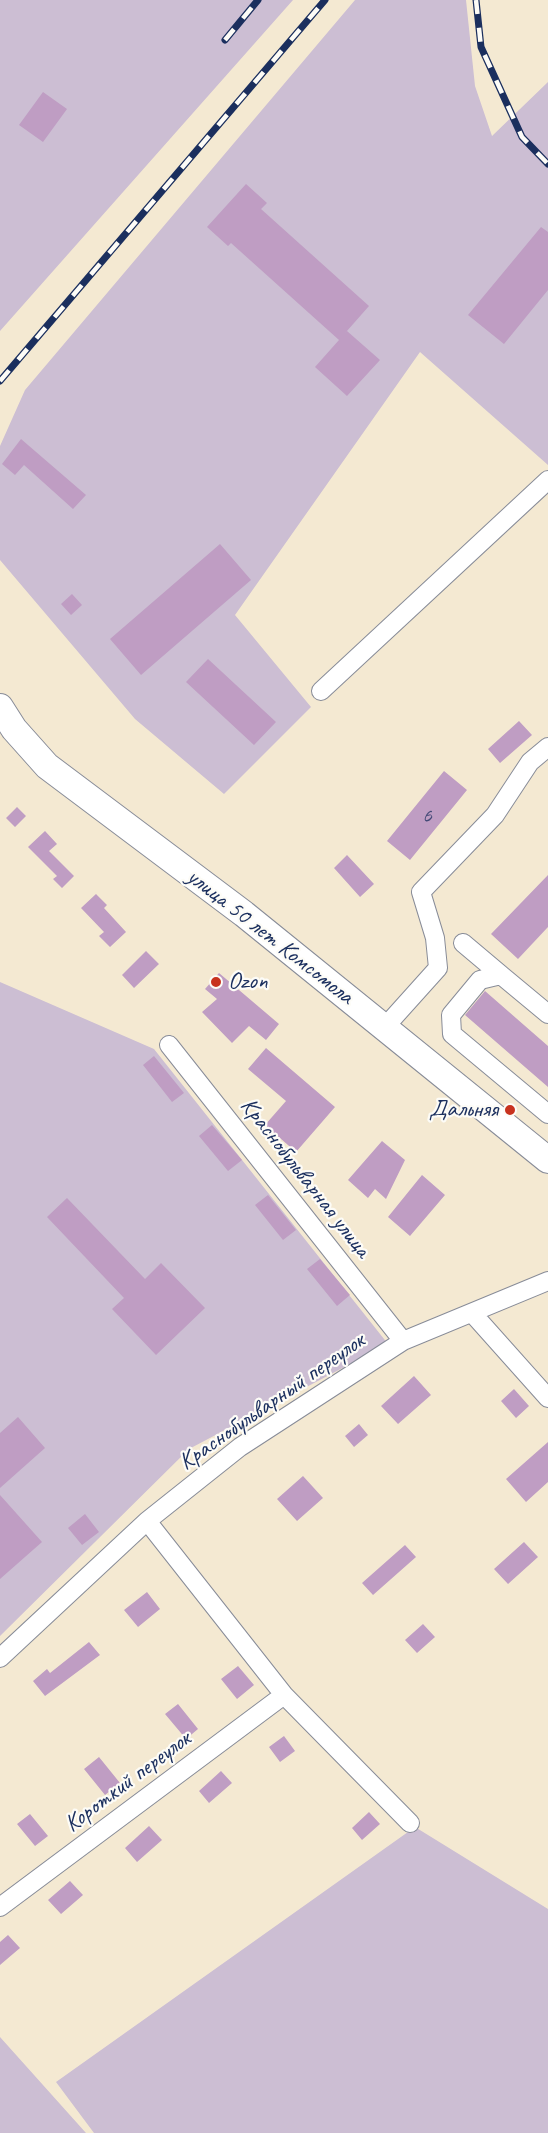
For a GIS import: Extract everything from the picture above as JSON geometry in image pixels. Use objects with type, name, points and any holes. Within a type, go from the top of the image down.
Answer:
[{"type":"street","points":[[321,691],[548,479]]},
{"type":"street","name":"улица 50 лет Комсомола","points":[[0,707],[14,729],[47,766],[244,914],[548,1160]]},
{"type":"street","points":[[385,1027],[438,968],[435,938],[421,892],[495,815],[530,762],[548,747]]},
{"type":"street","points":[[463,943],[548,1014]]},
{"type":"street","points":[[501,975],[480,980],[451,1015],[452,1034],[548,1114]]},
{"type":"street","name":"Краснобульварная улица","points":[[169,1045],[403,1341]]},
{"type":"street","name":"Краснобульварный переулок","points":[[0,1658],[147,1521],[240,1447],[403,1341],[473,1314],[548,1281]]},
{"type":"street","points":[[473,1314],[548,1398]]},
{"type":"street","points":[[147,1521],[284,1695],[410,1823]]},
{"type":"street","name":"Короткий переулок","points":[[0,1907],[284,1695]]},
{"type":"shaded area","points":[[0,0],[293,0],[0,331]]},
{"type":"shaded area","points":[[355,0],[466,0],[475,86],[492,136],[548,82],[548,465],[420,352],[235,615],[311,707],[224,794],[135,719],[0,560],[0,446],[25,390]]},
{"type":"shaded area","points":[[0,982],[154,1049],[388,1344],[189,1449],[0,1636]]},
{"type":"shaded area","points":[[415,1827],[548,1909],[548,2133],[94,2133],[56,2082]]},
{"type":"shaded area","points":[[0,2037],[86,2133],[0,2133]]},
{"type":"building","points":[[43,92],[67,109],[43,142],[19,125]]},
{"type":"building","points":[[246,184],[267,203],[261,209],[369,306],[339,340],[231,243],[228,246],[207,227]]},
{"type":"building","points":[[541,227],[548,232],[548,290],[504,344],[468,315]]},
{"type":"building","points":[[347,331],[380,360],[347,396],[315,367]]},
{"type":"building","points":[[21,439],[86,495],[73,509],[24,465],[15,475],[2,464]]},
{"type":"building","points":[[220,544],[251,580],[141,675],[110,639]]},
{"type":"building","points":[[72,594],[82,605],[71,615],[61,604]]},
{"type":"building","points":[[208,659],[276,722],[254,745],[186,682]]},
{"type":"building","points":[[519,721],[532,735],[500,763],[488,749]]},
{"type":"building","points":[[444,771],[467,790],[410,860],[387,841]]},
{"type":"building","points":[[17,807],[26,816],[15,827],[6,818]]},
{"type":"building","points":[[45,831],[57,844],[49,851],[74,876],[62,888],[53,879],[57,876],[28,847]]},
{"type":"building","points":[[347,855],[374,884],[360,897],[334,868]]},
{"type":"building","points":[[548,875],[548,927],[518,959],[491,934]]},
{"type":"building","points":[[96,894],[107,905],[104,908],[126,932],[110,947],[99,936],[104,932],[81,908]]},
{"type":"building","points":[[146,951],[159,964],[134,988],[122,975]]},
{"type":"building","points":[[219,973],[279,1024],[266,1040],[249,1026],[232,1043],[202,1012],[217,999],[205,989]]},
{"type":"building","points":[[485,991],[548,1046],[548,1087],[465,1015]]},
{"type":"building","points":[[266,1048],[335,1107],[296,1152],[265,1125],[286,1101],[248,1069]]},
{"type":"building","points":[[154,1056],[184,1093],[172,1102],[143,1065]]},
{"type":"building","points":[[212,1125],[242,1160],[228,1171],[199,1136]]},
{"type":"building","points":[[382,1141],[405,1160],[386,1199],[375,1189],[368,1198],[348,1180]]},
{"type":"building","points":[[422,1175],[445,1195],[410,1236],[388,1217]]},
{"type":"building","points":[[268,1195],[296,1230],[283,1240],[255,1205]]},
{"type":"building","points":[[67,1198],[145,1279],[161,1263],[205,1308],[156,1355],[112,1309],[124,1298],[47,1217]]},
{"type":"building","points":[[320,1259],[350,1295],[337,1306],[307,1269]]},
{"type":"building","points":[[414,1376],[431,1395],[398,1424],[381,1406]]},
{"type":"building","points":[[514,1389],[529,1406],[516,1418],[501,1401]]},
{"type":"building","points":[[18,1417],[45,1448],[0,1488],[0,1433]]},
{"type":"building","points":[[359,1424],[368,1435],[354,1447],[345,1436]]},
{"type":"building","points":[[548,1442],[548,1482],[526,1502],[506,1479]]},
{"type":"building","points":[[303,1476],[323,1498],[297,1521],[277,1499]]},
{"type":"building","points":[[0,1495],[42,1542],[0,1579]]},
{"type":"building","points":[[85,1514],[99,1532],[82,1545],[68,1528]]},
{"type":"building","points":[[524,1542],[538,1557],[508,1584],[494,1569]]},
{"type":"building","points":[[405,1545],[416,1557],[373,1595],[362,1583]]},
{"type":"building","points":[[147,1592],[160,1609],[138,1627],[124,1610]]},
{"type":"building","points":[[423,1624],[435,1637],[417,1653],[405,1640]]},
{"type":"building","points":[[89,1642],[100,1655],[45,1696],[33,1681],[47,1669],[50,1673]]},
{"type":"building","points":[[238,1666],[254,1685],[237,1699],[221,1679]]},
{"type":"building","points":[[178,1704],[198,1729],[186,1739],[165,1714]]},
{"type":"building","points":[[284,1736],[295,1751],[280,1762],[269,1747]]},
{"type":"building","points":[[99,1757],[120,1783],[105,1795],[84,1769]]},
{"type":"building","points":[[221,1771],[232,1783],[209,1803],[199,1791]]},
{"type":"building","points":[[369,1812],[380,1824],[362,1840],[352,1828]]},
{"type":"building","points":[[30,1814],[48,1836],[35,1846],[17,1824]]},
{"type":"building","points":[[149,1826],[162,1840],[137,1862],[125,1848]]},
{"type":"building","points":[[70,1881],[83,1895],[61,1914],[48,1900]]},
{"type":"building","points":[[8,1935],[20,1948],[0,1965],[0,1942]]},
{"type":"railway","points":[[225,40],[258,0]]},
{"type":"railway","points":[[0,381],[325,0]]},
{"type":"railway","points":[[476,0],[481,47],[522,137],[548,164]]},
{"type":"place","name":"Ozon","points":[[216,982]]},
{"type":"place","name":"Дальняя","points":[[510,1110]]}]
